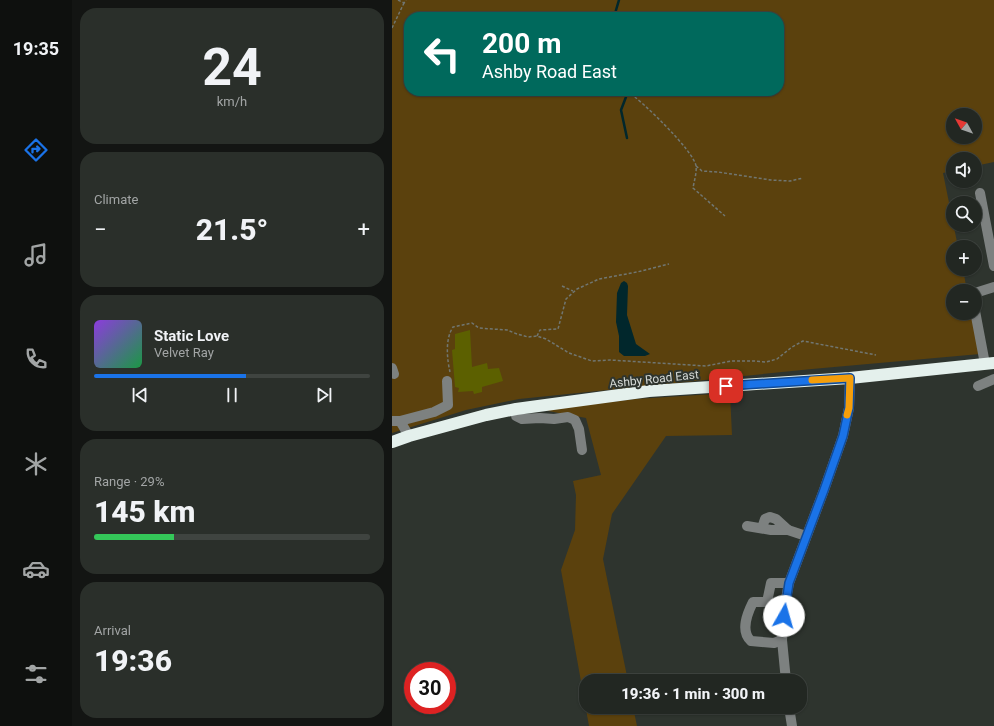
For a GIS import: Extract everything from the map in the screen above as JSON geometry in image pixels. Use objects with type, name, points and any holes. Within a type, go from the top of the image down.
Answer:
[{"type":"highway","name":"Ashby Road East","points":[[392,442],[486,415],[516,409],[649,391],[850,378],[990,364]]},
{"type":"street","points":[[980,193],[994,266]]},
{"type":"street","points":[[982,291],[994,287]]},
{"type":"street","points":[[978,320],[990,364]]},
{"type":"street","points":[[410,436],[396,421],[434,412],[448,405],[449,378]]},
{"type":"street","points":[[785,674],[782,640],[785,604],[789,583],[843,436],[849,408],[850,378]]},
{"type":"street","points":[[978,386],[994,379]]},
{"type":"street","points":[[516,409],[516,416],[522,419],[568,418],[575,420],[579,430],[582,450]]},
{"type":"street","points":[[748,526],[771,530],[788,530],[806,536]]},
{"type":"street","points":[[782,640],[774,643],[751,641],[746,634],[746,624],[753,602],[767,602],[772,582],[789,583]]},
{"type":"street","points":[[790,714],[792,726]]},
{"type":"path","points":[[398,0],[404,3]]},
{"type":"path","points":[[392,28],[406,0]]},
{"type":"path","points":[[633,96],[651,112],[690,153],[696,166],[702,171],[771,180],[790,181],[803,178]]},
{"type":"path","points":[[696,166],[693,188],[725,216]]},
{"type":"path","points":[[538,336],[540,330],[558,329],[566,299],[577,289],[598,279],[638,272],[669,264]]},
{"type":"path","points":[[562,286],[573,291]]},
{"type":"path","points":[[449,378],[449,334],[453,328],[472,323],[479,328],[507,330],[528,337],[538,336],[546,339],[569,353],[592,361],[610,360],[706,366],[731,361],[766,362],[777,359],[792,347],[803,341],[876,355]]},
{"type":"shaded area","points":[[392,0],[994,0],[994,162],[982,165],[982,152],[946,152],[946,172],[943,173],[948,196],[946,196],[946,232],[955,232],[957,240],[946,240],[946,276],[964,276],[966,284],[946,284],[946,320],[973,320],[980,354],[812,369],[519,399],[466,410],[392,433]]},
{"type":"shaded area","points":[[730,393],[732,435],[666,436],[612,514],[603,559],[627,674],[580,674],[561,570],[575,530],[576,495],[573,481],[601,475],[586,418],[543,410],[636,399]]},
{"type":"shaded area","points":[[587,714],[634,714],[637,726],[589,726]]},
{"type":"water","points":[[624,281],[628,286],[627,315],[636,344],[650,354],[645,356],[624,356],[619,352],[619,336],[616,322],[617,293],[621,283]]},
{"type":"building","points":[[470,330],[472,367],[487,363],[488,369],[499,368],[503,381],[482,387],[482,392],[474,394],[473,391],[458,392],[459,388],[455,387],[452,350],[455,349],[455,334]]},
{"type":"waterway","points":[[615,12],[619,0]]},
{"type":"waterway","points":[[626,97],[621,110],[627,138]]},
{"type":"slow traffic","points":[[812,380],[850,378],[849,408],[847,415]]},
{"type":"route","points":[[726,386],[850,378],[849,408],[843,436],[789,583],[784,616]]}]
